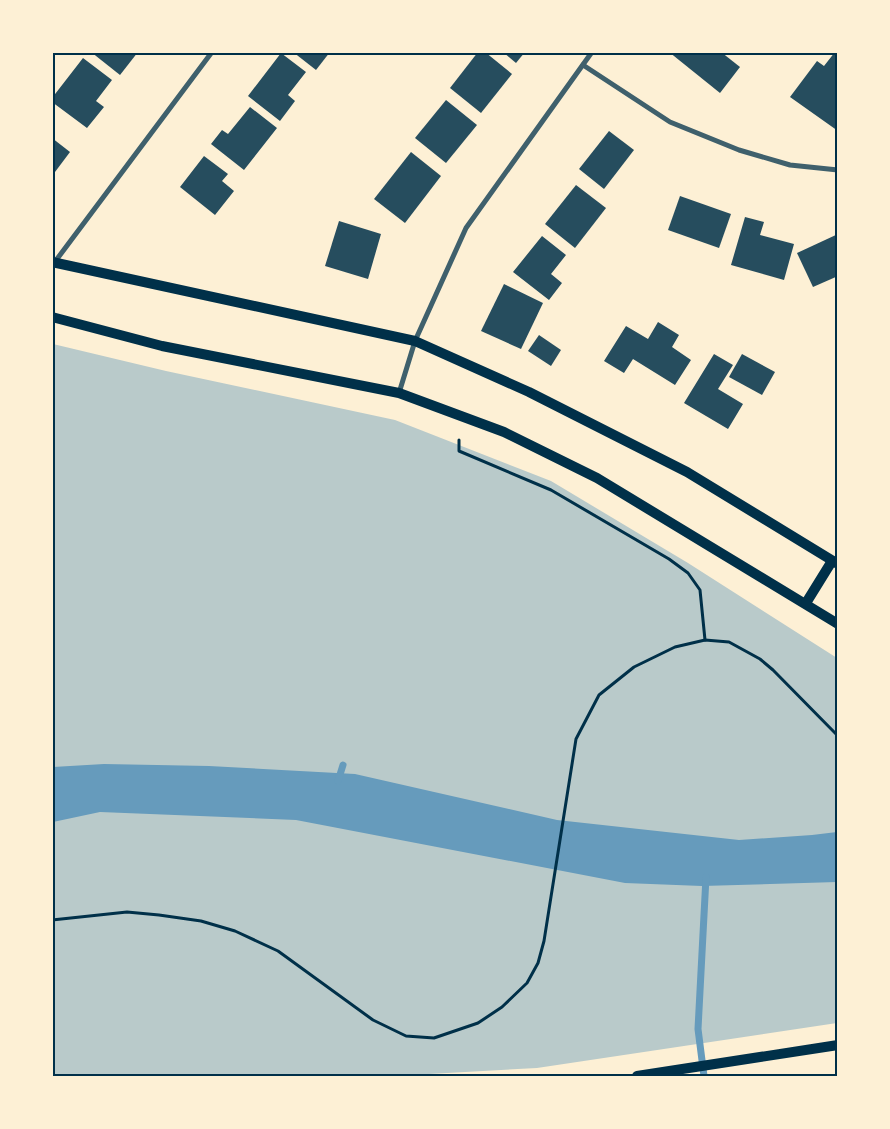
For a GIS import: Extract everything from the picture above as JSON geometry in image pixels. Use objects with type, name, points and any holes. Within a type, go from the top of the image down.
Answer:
[{"type":"main road","points":[[53,263],[415,341],[528,392],[687,472],[835,562],[806,603]]},
{"type":"main road","points":[[52,316],[162,346],[399,393],[504,432],[597,478],[838,624]]},
{"type":"main road","points":[[637,1076],[838,1044]]},
{"type":"street","points":[[53,263],[212,52]]},
{"type":"street","points":[[399,393],[415,341],[466,228],[592,52]]},
{"type":"street","points":[[583,65],[670,122],[739,150],[790,165],[838,170]]},
{"type":"path","points":[[460,440],[459,451],[551,490],[669,559],[688,573],[700,590],[704,640]]},
{"type":"path","points":[[52,920],[127,912],[201,921],[235,931],[278,952],[373,1020],[406,1036],[434,1038],[478,1023],[502,1007],[527,982],[538,963],[544,940],[576,739],[599,695],[634,667],[675,647],[704,640],[729,642],[760,659],[804,700],[838,736]]},
{"type":"shaded area","points":[[53,344],[166,371],[395,420],[551,481],[688,563],[837,658],[837,1023],[537,1068],[393,1076],[53,1076]]},
{"type":"water","points":[[104,764],[209,766],[355,774],[557,820],[739,840],[837,832],[837,882],[702,886],[625,883],[296,820],[100,812],[53,822],[53,767]]},
{"type":"building","points":[[91,52],[138,52],[120,75]]},
{"type":"building","points":[[293,52],[330,52],[316,70]]},
{"type":"building","points":[[478,52],[485,52],[512,74],[481,113],[450,88]]},
{"type":"building","points":[[503,52],[525,52],[516,63]]},
{"type":"building","points":[[669,52],[721,52],[740,67],[720,93]]},
{"type":"building","points":[[835,52],[838,53],[838,131],[790,97],[817,61],[824,66]]},
{"type":"building","points":[[281,53],[306,72],[288,95],[295,101],[280,121],[248,96]]},
{"type":"building","points":[[83,58],[112,80],[96,101],[104,107],[87,128],[52,102],[52,98]]},
{"type":"building","points":[[446,100],[477,125],[446,163],[415,138]]},
{"type":"building","points":[[250,107],[277,128],[244,170],[211,144],[222,130],[228,134]]},
{"type":"building","points":[[609,131],[634,150],[604,189],[579,169]]},
{"type":"building","points":[[52,138],[70,152],[55,172],[52,170]]},
{"type":"building","points":[[411,152],[441,176],[405,223],[374,199]]},
{"type":"building","points":[[204,156],[228,174],[222,181],[234,191],[215,215],[180,187]]},
{"type":"building","points":[[576,185],[606,208],[575,248],[545,224]]},
{"type":"building","points":[[680,196],[731,214],[719,248],[668,230]]},
{"type":"building","points":[[745,217],[764,222],[760,235],[794,244],[784,280],[731,265]]},
{"type":"building","points":[[339,221],[381,234],[368,279],[325,266]]},
{"type":"building","points":[[838,234],[838,276],[813,287],[797,253]]},
{"type":"building","points":[[542,236],[566,255],[551,274],[562,283],[549,300],[513,272]]},
{"type":"building","points":[[504,284],[543,303],[521,349],[481,331]]},
{"type":"building","points":[[658,322],[679,335],[672,347],[691,360],[675,385],[633,359],[624,373],[604,361],[626,326],[648,339]]},
{"type":"building","points":[[539,335],[561,350],[551,366],[528,351]]},
{"type":"building","points":[[714,354],[733,365],[718,389],[743,404],[728,429],[684,403]]},
{"type":"building","points":[[742,354],[775,372],[762,395],[729,377]]},
{"type":"waterway","points":[[338,781],[343,765]]},
{"type":"waterway","points":[[704,1076],[698,1029],[706,877]]}]
